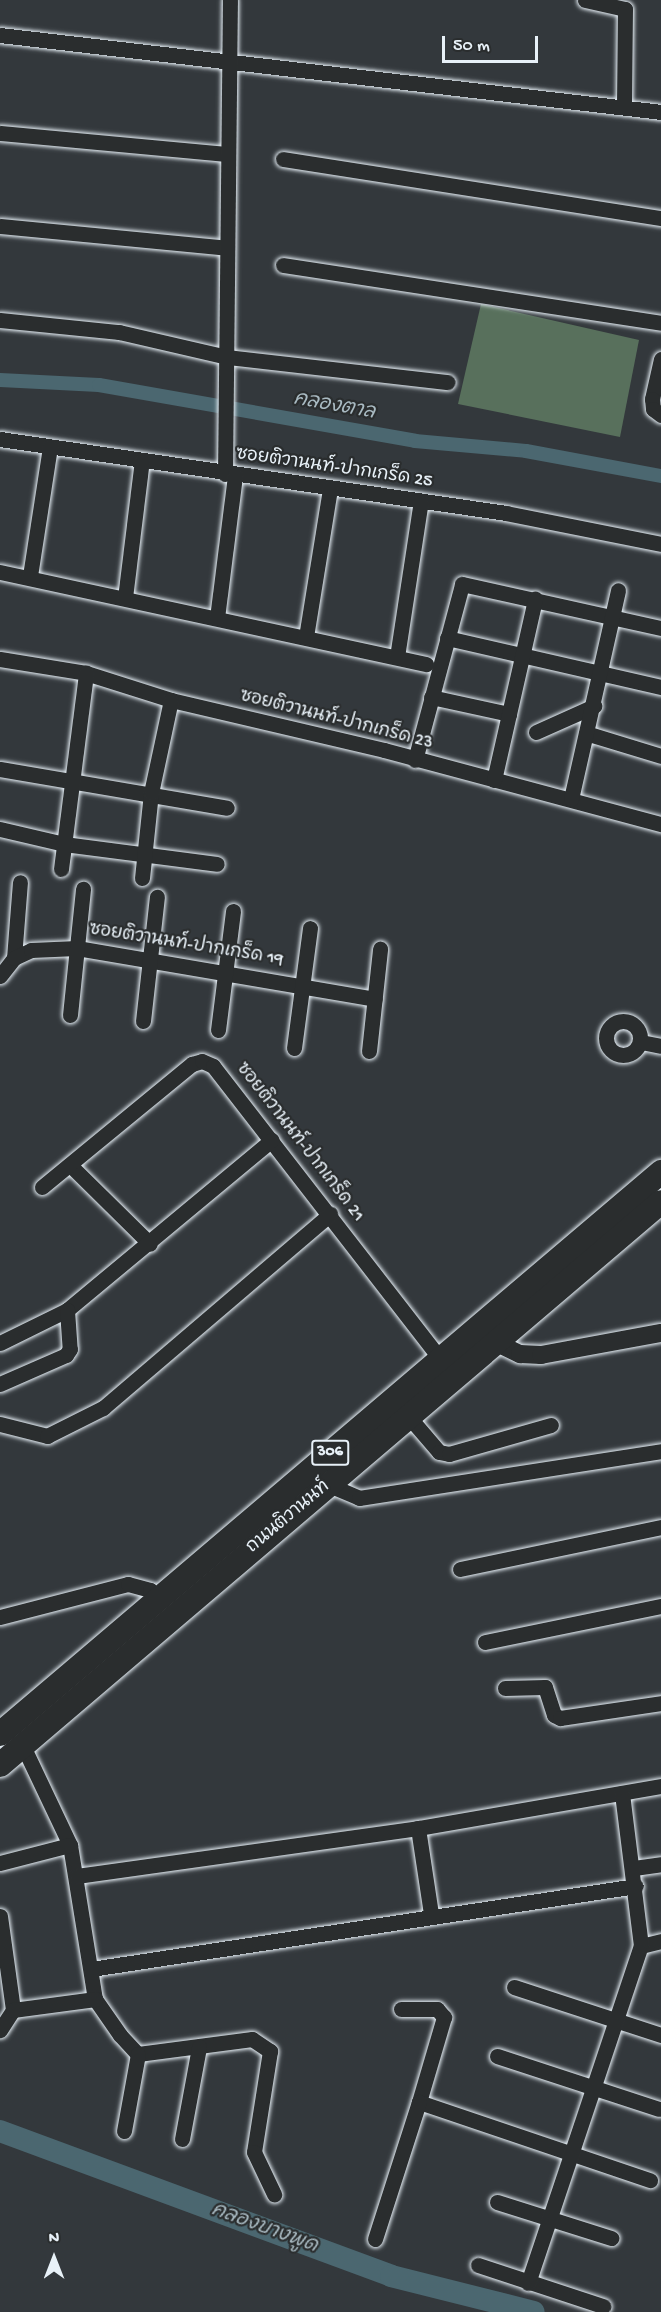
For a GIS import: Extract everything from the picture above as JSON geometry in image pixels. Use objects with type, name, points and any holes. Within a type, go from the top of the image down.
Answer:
[{"type":"main road","name":"ถนนติวานนท์","points":[[0,1765],[409,1417],[488,1334],[661,1172]]},
{"type":"main road","name":"ถนนติวานนท์","points":[[0,1734],[441,1360],[488,1334],[661,1202]]},
{"type":"street","points":[[217,618],[230,474],[226,406],[230,0]]},
{"type":"street","points":[[585,0],[626,9],[624,105]]},
{"type":"street","points":[[0,35],[228,58],[624,105],[661,112]]},
{"type":"street","points":[[0,133],[227,154]]},
{"type":"street","points":[[283,159],[661,218]]},
{"type":"street","points":[[0,226],[227,248]]},
{"type":"street","points":[[283,265],[661,322]]},
{"type":"street","points":[[0,320],[119,332],[227,357],[448,382]]},
{"type":"street","points":[[661,359],[652,399],[653,409],[661,415]]},
{"type":"street","name":"ซอยติวานนท์-ปากเกร็ด 25","points":[[0,439],[506,513],[661,544]]},
{"type":"street","points":[[30,576],[50,447]]},
{"type":"street","points":[[125,598],[142,460]]},
{"type":"street","points":[[306,637],[330,488]]},
{"type":"street","points":[[398,657],[421,501]]},
{"type":"street","points":[[0,572],[30,576],[426,664]]},
{"type":"street","points":[[415,760],[462,584],[661,628]]},
{"type":"street","points":[[571,799],[589,734],[618,590]]},
{"type":"street","points":[[494,780],[535,599]]},
{"type":"street","points":[[447,638],[661,687]]},
{"type":"street","name":"ซอยติวานนท์-ปากเกร็ด 23","points":[[0,660],[86,673],[171,700],[571,799],[661,824]]},
{"type":"street","points":[[61,869],[86,673]]},
{"type":"street","points":[[432,697],[509,714]]},
{"type":"street","points":[[142,878],[151,793],[171,700]]},
{"type":"street","points":[[536,732],[594,706]]},
{"type":"street","points":[[589,734],[661,756]]},
{"type":"street","points":[[0,769],[151,793],[227,808]]},
{"type":"street","points":[[0,829],[64,843],[217,864]]},
{"type":"street","points":[[0,976],[14,958],[20,882]]},
{"type":"street","points":[[70,1016],[83,889]]},
{"type":"street","points":[[143,1021],[157,897]]},
{"type":"street","points":[[218,1030],[233,911]]},
{"type":"street","points":[[294,1048],[310,928]]},
{"type":"street","name":"ซอยติวานนท์-ปากเกร็ด 19","points":[[14,958],[31,950],[76,948],[375,999]]},
{"type":"street","points":[[369,1051],[380,949]]},
{"type":"street","points":[[641,1042],[661,1046]]},
{"type":"street","name":"ซอยติวานนท์-ปากเกร็ด 21","points":[[42,1187],[192,1064],[202,1061],[213,1066],[441,1360]]},
{"type":"street","points":[[0,1343],[67,1310],[150,1244],[272,1140]]},
{"type":"street","points":[[70,1165],[150,1244]]},
{"type":"street","points":[[0,1424],[47,1436],[103,1408],[330,1214]]},
{"type":"street","points":[[0,1384],[66,1355],[70,1349],[67,1310]]},
{"type":"street","points":[[488,1334],[519,1354],[541,1355],[661,1333]]},
{"type":"street","points":[[409,1417],[439,1452],[449,1454],[551,1425]]},
{"type":"street","points":[[329,1485],[358,1498],[661,1451]]},
{"type":"street","points":[[460,1569],[661,1527]]},
{"type":"street","points":[[0,1617],[128,1584],[150,1590],[159,1599]]},
{"type":"street","points":[[485,1642],[661,1606]]},
{"type":"street","points":[[505,1688],[546,1687],[554,1715],[560,1718],[661,1703]]},
{"type":"street","points":[[23,1746],[70,1845],[77,1876],[95,1999],[138,2054],[124,2131]]},
{"type":"street","points":[[77,1876],[418,1828],[661,1786]]},
{"type":"street","points":[[528,2283],[614,2020],[641,1946],[634,1868],[622,1793]]},
{"type":"street","points":[[418,1828],[431,1914]]},
{"type":"street","points":[[0,1863],[70,1845]]},
{"type":"street","points":[[634,1868],[661,1864]]},
{"type":"street","points":[[91,1969],[431,1914],[636,1886]]},
{"type":"street","points":[[0,1916],[13,2010],[0,2030]]},
{"type":"street","points":[[641,1946],[661,1941]]},
{"type":"street","points":[[514,1987],[661,2035]]},
{"type":"street","points":[[13,2010],[95,1999]]},
{"type":"street","points":[[375,2238],[444,2017],[437,2009],[401,2008]]},
{"type":"street","points":[[138,2054],[252,2039],[270,2051],[254,2152],[274,2194]]},
{"type":"street","points":[[182,2139],[199,2046]]},
{"type":"street","points":[[497,2056],[659,2109]]},
{"type":"street","points":[[419,2102],[650,2180]]},
{"type":"street","points":[[497,2202],[611,2238]]},
{"type":"street","points":[[478,2265],[603,2306]]},
{"type":"green space","points":[[481,304],[639,340],[620,437],[458,404]]},
{"type":"waterway","name":"คลองตาล","points":[[0,380],[99,385],[415,441],[526,451],[661,476]]},
{"type":"waterway","name":"คลองบางพูด","points":[[0,2131],[391,2276],[534,2312]]}]
